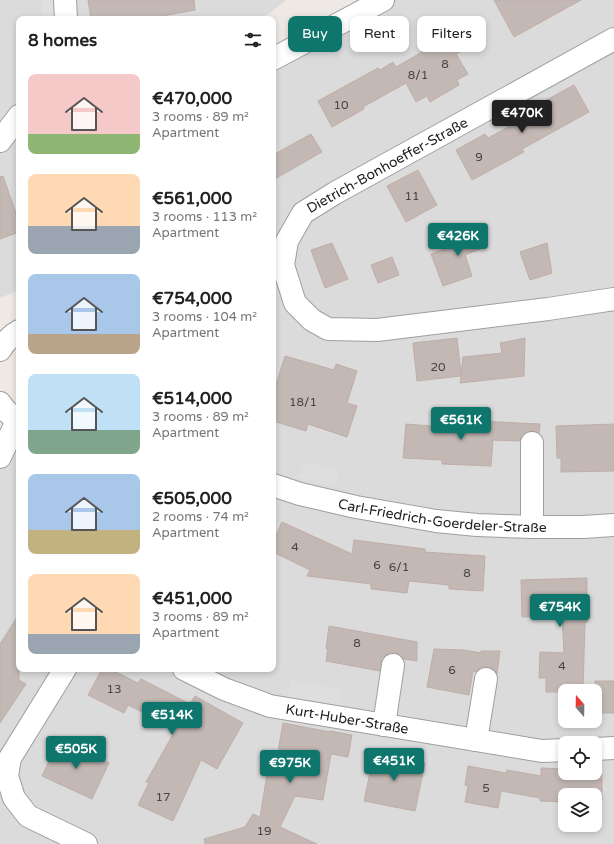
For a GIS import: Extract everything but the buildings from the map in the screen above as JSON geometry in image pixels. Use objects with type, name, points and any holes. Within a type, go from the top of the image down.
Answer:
[{"type":"street","points":[[65,0],[66,16]]},
{"type":"street","points":[[276,57],[374,2]]},
{"type":"street","name":"Dietrich-Bonhoeffer-Straße","points":[[614,39],[322,200],[303,213],[287,241],[284,265],[296,303],[312,320],[328,329],[377,330],[548,310],[614,299]]},
{"type":"street","points":[[0,141],[16,120]]},
{"type":"street","points":[[0,350],[4,343],[16,333]]},
{"type":"street","points":[[0,403],[6,411],[16,419]]},
{"type":"street","points":[[0,456],[16,425]]},
{"type":"street","points":[[532,443],[532,527]]},
{"type":"street","name":"Carl-Friedrich-Goerdeler-Straße","points":[[276,486],[300,494],[356,507],[436,521],[478,525],[532,527],[583,527],[614,525]]},
{"type":"street","points":[[384,725],[394,665]]},
{"type":"street","points":[[63,672],[10,758],[7,776],[14,798],[28,816],[86,844]]},
{"type":"street","name":"Kurt-Huber-Straße","points":[[190,672],[224,689],[270,706],[542,751],[558,750]]},
{"type":"street","points":[[476,740],[486,679]]},
{"type":"street","points":[[602,749],[614,748]]},
{"type":"shaded area","points":[[0,0],[286,0],[264,16],[16,16],[16,291],[0,298]]},
{"type":"shaded area","points":[[41,0],[61,0],[62,16],[42,16]]},
{"type":"shaded area","points":[[383,0],[614,0],[614,844],[0,844],[0,457],[16,428],[16,672],[276,672],[276,59],[289,52],[342,52],[342,23],[350,18],[350,52],[409,52],[409,16],[354,16]]},
{"type":"shaded area","points":[[307,462],[340,470],[335,487],[295,477]]},
{"type":"shaded area","points":[[291,680],[342,689],[337,717],[286,708]]}]
